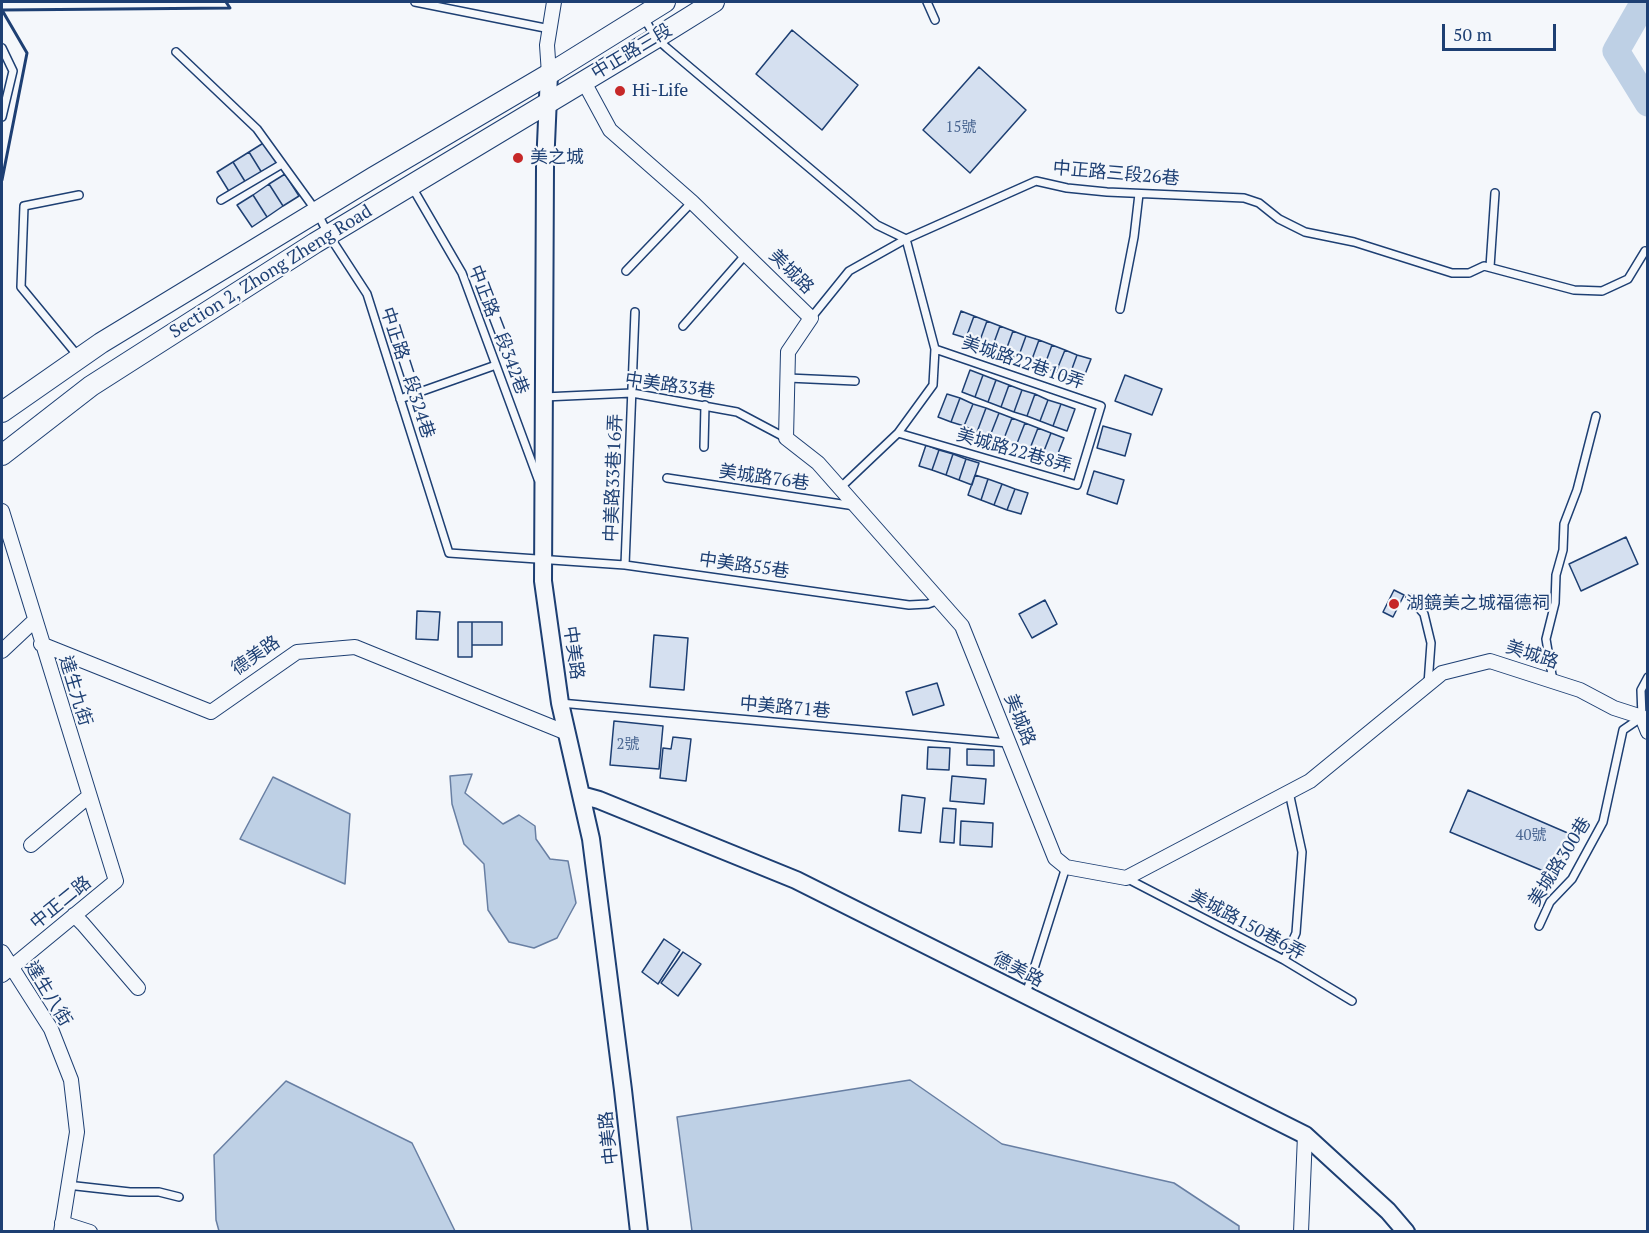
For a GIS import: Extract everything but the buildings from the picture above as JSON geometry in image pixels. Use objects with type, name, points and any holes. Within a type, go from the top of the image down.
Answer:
[{"type":"main road","name":"Section 2, Zhong Zheng Road","points":[[2,412],[79,358],[665,2]]},
{"type":"main road","name":"中正路三段","points":[[549,102],[714,2]]},
{"type":"main road","name":"Section 2, Zhong Zheng Road","points":[[2,454],[91,386],[328,234],[549,102]]},
{"type":"street","points":[[549,74],[547,45],[554,2]]},
{"type":"street","name":"中美路","points":[[549,74],[545,167],[543,581],[560,703],[591,839],[639,1232]]},
{"type":"street","name":"美城路","points":[[584,82],[610,130],[747,253],[812,318],[788,352],[786,438],[818,463],[962,626],[1055,858],[1066,867]]},
{"type":"street","name":"達生九街","points":[[2,511],[41,644],[116,881]]},
{"type":"street","points":[[2,651],[34,621]]},
{"type":"street","name":"德美路","points":[[41,644],[211,712],[297,652],[355,646],[567,733]]},
{"type":"street","name":"美城路","points":[[1126,878],[1310,781],[1442,673],[1490,661],[1580,690],[1614,708],[1642,717]]},
{"type":"street","points":[[1642,717],[1647,732]]},
{"type":"street","name":"德美路","points":[[581,795],[796,880],[1305,1135],[1388,1211],[1406,1232]]},
{"type":"street","points":[[31,845],[89,796]]},
{"type":"street","points":[[1066,867],[1126,878]]},
{"type":"street","name":"中正二路","points":[[6,971],[116,881]]},
{"type":"street","points":[[74,915],[138,988]]},
{"type":"street","name":"達生八街","points":[[2,952],[6,971],[51,1029],[71,1080],[77,1132],[61,1227]]},
{"type":"street","points":[[1301,1232],[1305,1135]]},
{"type":"street","points":[[61,1227],[90,1232]]},
{"type":"lane","points":[[416,2],[550,29]]},
{"type":"lane","points":[[927,2],[935,20]]},
{"type":"lane","points":[[643,15],[656,38],[877,225],[906,239],[935,349],[933,385],[898,433],[840,488]]},
{"type":"lane","points":[[2,48],[13,71],[2,117]]},
{"type":"lane","name":"中正路二段324巷","points":[[176,52],[257,129],[317,212],[328,234],[367,294],[449,553]]},
{"type":"lane","points":[[221,200],[282,164]]},
{"type":"lane","name":"中正路三段26巷","points":[[812,318],[849,271],[906,239],[1036,182],[1067,188],[1139,194],[1245,198],[1259,203],[1279,219],[1305,232],[1354,242],[1452,273],[1469,273],[1484,266],[1574,290],[1602,291],[1628,279],[1645,250]]},
{"type":"lane","name":"中正路二段342巷","points":[[411,185],[462,273],[543,493]]},
{"type":"lane","points":[[1490,267],[1495,193]]},
{"type":"lane","points":[[1120,309],[1134,237],[1139,194]]},
{"type":"lane","points":[[79,195],[24,206],[21,286],[79,358]]},
{"type":"lane","points":[[626,271],[692,202]]},
{"type":"lane","points":[[683,326],[747,253]]},
{"type":"lane","name":"中美路33巷16弄","points":[[625,565],[636,312]]},
{"type":"lane","name":"美城路22巷10弄","points":[[935,349],[1101,406]]},
{"type":"lane","points":[[400,399],[496,365]]},
{"type":"lane","points":[[788,378],[855,381]]},
{"type":"lane","name":"中美路33巷","points":[[544,397],[632,393],[705,405],[737,412],[786,438]]},
{"type":"lane","points":[[704,447],[705,405]]},
{"type":"lane","name":"美城路22巷8弄","points":[[898,433],[1077,485],[1101,406]]},
{"type":"lane","points":[[1553,681],[1546,639],[1555,603],[1557,575],[1563,550],[1564,524],[1577,490],[1596,417]]},
{"type":"lane","name":"美城路76巷","points":[[668,478],[857,506]]},
{"type":"lane","name":"中美路55巷","points":[[449,553],[625,565],[909,605],[928,604],[939,600]]},
{"type":"lane","points":[[1410,598],[1424,614],[1431,643],[1428,684]]},
{"type":"lane","points":[[1642,717],[1641,690],[1647,678]]},
{"type":"lane","name":"中美路71巷","points":[[560,703],[1008,743]]},
{"type":"lane","name":"美城路300巷","points":[[1539,926],[1550,902],[1572,879],[1593,843],[1603,822],[1623,730],[1642,717]]},
{"type":"lane","points":[[1284,960],[1296,933],[1302,852],[1289,792]]},
{"type":"lane","points":[[1026,995],[1066,867]]},
{"type":"lane","name":"美城路150巷6弄","points":[[1126,878],[1284,960],[1352,1001]]},
{"type":"lane","points":[[67,1185],[130,1192],[159,1192],[179,1197]]},
{"type":"water","points":[[472,774],[465,793],[503,824],[519,815],[535,826],[536,839],[550,859],[568,861],[576,903],[557,938],[534,948],[509,942],[488,910],[484,864],[464,844],[452,804],[450,776]]},
{"type":"water","points":[[273,777],[350,814],[345,884],[240,839]]},
{"type":"water","points":[[910,1080],[1002,1144],[1174,1183],[1239,1226],[1239,1231],[692,1231],[677,1117]]},
{"type":"water","points":[[286,1081],[412,1143],[455,1231],[219,1231],[216,1220],[214,1155]]},
{"type":"waterway","points":[[1644,2],[1616,51],[1648,103]]},
{"type":"wall","points":[[2,10],[230,8],[226,2]]},
{"type":"wall","points":[[2,10],[27,53],[2,180]]},
{"type":"place","name":"Hi-Life","points":[[620,91]]},
{"type":"place","name":"美之城","points":[[518,158]]},
{"type":"place","name":"湖鏡美之城福德祠","points":[[1394,604]]}]
